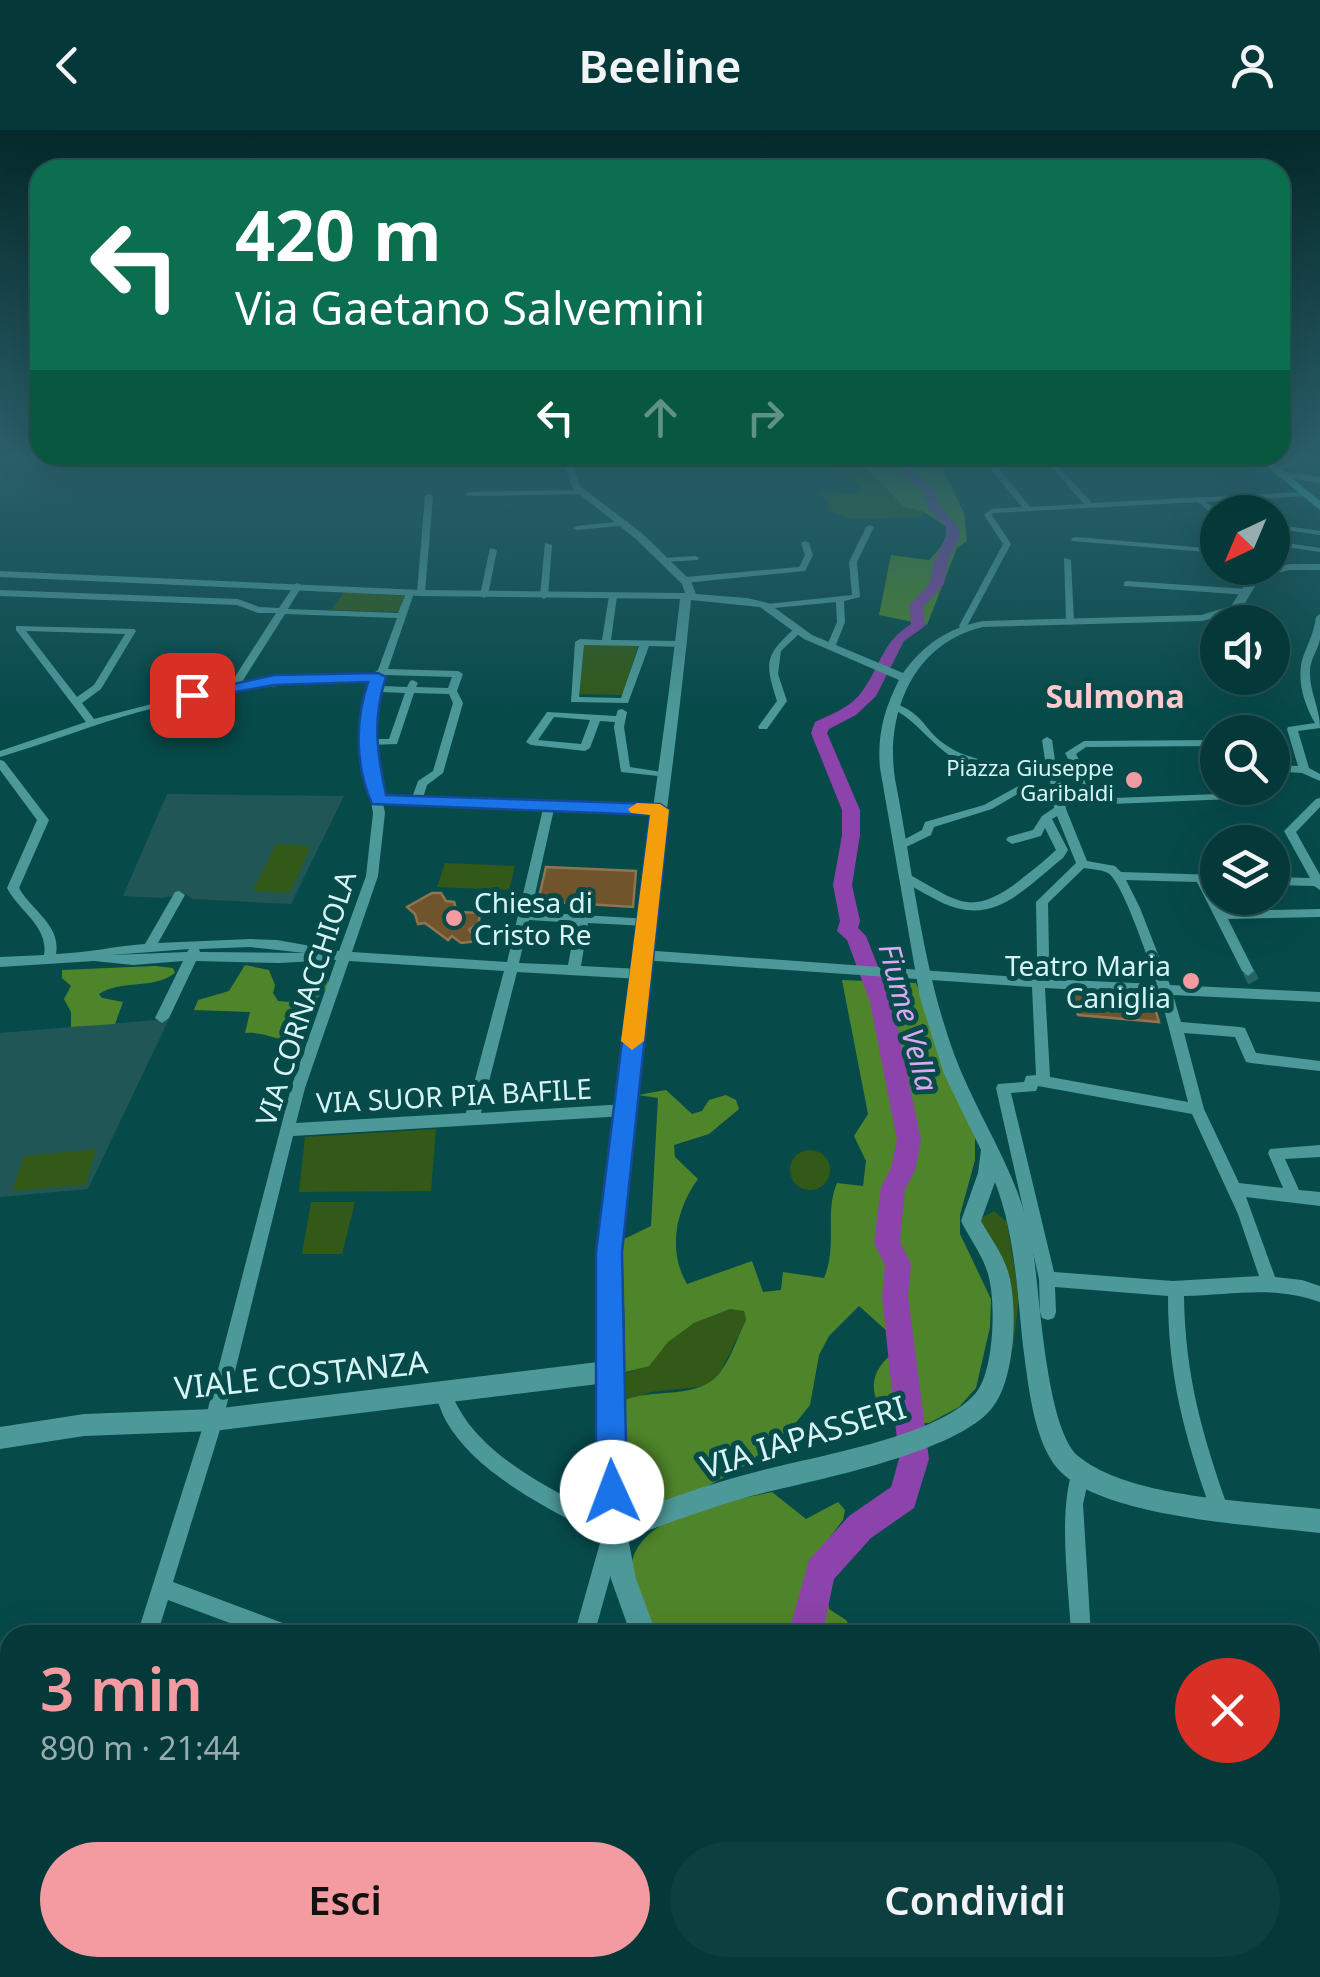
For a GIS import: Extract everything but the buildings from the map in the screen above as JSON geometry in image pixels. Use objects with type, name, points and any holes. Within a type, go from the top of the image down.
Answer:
[{"type":"street","name":"VIA CORNACCHIOLA","points":[[150,1625],[214,1420],[311,1046],[372,876],[378,800],[366,742],[376,684],[401,616],[416,593],[423,541]]},
{"type":"street","points":[[644,541],[688,591],[768,607],[797,631],[906,679]]},
{"type":"street","points":[[768,607],[856,597],[853,562],[863,541]]},
{"type":"street","points":[[964,626],[1004,541]]},
{"type":"street","points":[[1092,541],[1200,549]]},
{"type":"street","points":[[0,574],[416,593],[614,596],[688,591],[802,569],[809,555],[805,543]]},
{"type":"street","points":[[544,596],[548,546]]},
{"type":"street","points":[[1290,546],[1320,550]]},
{"type":"street","points":[[484,595],[493,550]]},
{"type":"street","points":[[664,560],[694,558]]},
{"type":"street","points":[[1067,560],[1070,622]]},
{"type":"street","points":[[1290,568],[1320,567]]},
{"type":"street","points":[[127,596],[142,579]]},
{"type":"street","points":[[1128,584],[1247,592]]},
{"type":"street","points":[[1239,605],[1251,585]]},
{"type":"street","points":[[234,686],[298,586]]},
{"type":"street","points":[[640,1625],[625,1591],[613,1532],[609,1252],[688,591]]},
{"type":"street","points":[[0,593],[239,602],[251,609],[401,616]]},
{"type":"street","points":[[606,642],[614,596]]},
{"type":"street","points":[[831,648],[841,622],[840,598]]},
{"type":"street","points":[[1304,770],[1292,729],[1320,724],[1307,684],[1307,658],[1319,644],[1320,617]]},
{"type":"street","points":[[1139,622],[1200,618]]},
{"type":"street","points":[[1048,1312],[1047,1280],[1018,1191],[990,1150],[944,1050],[906,878],[886,735],[906,679],[936,642],[964,626],[1106,621],[1200,625]]},
{"type":"street","points":[[76,702],[100,686],[131,630],[19,628],[91,722]]},
{"type":"street","points":[[763,727],[782,700],[773,674],[776,650],[797,631]]},
{"type":"street","points":[[625,702],[574,700],[580,642],[682,644]]},
{"type":"street","points":[[645,643],[620,719],[626,770],[664,775]]},
{"type":"street","points":[[376,684],[417,673],[458,674],[438,773],[422,783],[417,801]]},
{"type":"street","points":[[388,756],[417,673]]},
{"type":"street","points":[[0,754],[91,722],[234,686],[302,677],[376,684],[409,695],[455,696]]},
{"type":"street","points":[[1307,684],[1320,686]]},
{"type":"street","points":[[894,706],[911,714],[940,744],[974,763],[1078,772]]},
{"type":"street","points":[[596,718],[585,748],[531,742],[551,714],[620,719]]},
{"type":"street","points":[[1047,740],[1060,810],[1082,864]]},
{"type":"street","points":[[366,742],[393,742]]},
{"type":"street","points":[[1200,743],[1078,745],[1070,752],[1091,793],[1112,800],[1200,797]]},
{"type":"street","points":[[0,763],[42,820],[12,888],[50,933],[53,946],[49,959]]},
{"type":"street","points":[[1290,769],[1304,770],[1320,778]]},
{"type":"street","points":[[900,844],[927,832],[929,825],[988,807],[1024,786]]},
{"type":"street","points":[[378,800],[660,810]]},
{"type":"street","points":[[1319,883],[1290,831],[1320,801]]},
{"type":"street","points":[[472,1118],[549,806]]},
{"type":"street","points":[[1012,840],[1037,833],[1046,818],[1060,810]]},
{"type":"street","points":[[906,878],[953,904],[990,905],[1059,856],[1062,850],[1046,818]]},
{"type":"street","points":[[1037,1084],[1042,902],[1082,864],[1098,864],[1118,876],[1200,878]]},
{"type":"street","points":[[1118,876],[1165,988],[1196,1109],[1234,1189],[1270,1282]]},
{"type":"street","points":[[1290,881],[1319,883]]},
{"type":"street","points":[[149,948],[179,894]]},
{"type":"street","points":[[1290,914],[1320,913]]},
{"type":"street","points":[[1221,915],[1248,971]]},
{"type":"street","points":[[524,916],[646,922]]},
{"type":"street","points":[[574,970],[583,919]]},
{"type":"street","points":[[0,962],[92,957],[114,950],[149,948],[640,974]]},
{"type":"street","points":[[92,957],[110,961],[194,951]]},
{"type":"street","points":[[162,1018],[194,951]]},
{"type":"street","points":[[642,955],[954,974],[1038,983],[1257,990],[1320,997]]},
{"type":"street","points":[[1175,1027],[1240,1032],[1251,1058],[1320,1066]]},
{"type":"street","points":[[1196,1109],[1037,1084],[1004,1088],[1021,1153],[1018,1222],[1032,1342],[1052,1431],[1062,1456],[1081,1473],[1138,1496],[1320,1521]]},
{"type":"street","name":"VIA SUOR PIA BAFILE","points":[[287,1130],[625,1110]]},
{"type":"street","points":[[974,1208],[988,1173],[990,1150]]},
{"type":"street","points":[[1293,1194],[1275,1153],[1320,1151]]},
{"type":"street","points":[[1234,1189],[1320,1198]]},
{"type":"street","points":[[974,1208],[1018,1191]]},
{"type":"street","name":"VIA IAPASSERI","points":[[613,1532],[729,1490],[844,1463],[928,1433],[964,1416],[985,1400],[997,1364],[1003,1291],[995,1263],[971,1221],[974,1208]]},
{"type":"street","points":[[1047,1280],[1176,1289],[1270,1282],[1302,1286],[1320,1294]]},
{"type":"street","points":[[1176,1289],[1179,1383],[1192,1434],[1220,1508]]},
{"type":"street","name":"VIALE COSTANZA","points":[[0,1438],[84,1425],[214,1420],[608,1372]]},
{"type":"street","points":[[443,1392],[449,1409],[478,1446],[514,1478],[613,1532]]},
{"type":"street","points":[[1080,1625],[1074,1496],[1081,1473]]},
{"type":"street","points":[[587,1625],[613,1532]]},
{"type":"street","points":[[162,1588],[262,1625]]},
{"type":"shaded area","points":[[167,794],[344,796],[291,904],[192,899],[186,894],[161,898],[123,896]]},
{"type":"shaded area","points":[[169,1019],[88,1189],[0,1197],[0,1033]]},
{"type":"green space","points":[[946,541],[967,541],[957,548],[927,625],[879,615],[891,555],[929,560]]},
{"type":"green space","points":[[344,592],[404,596],[398,612],[331,610]]},
{"type":"green space","points":[[584,644],[638,645],[623,695],[579,694]]},
{"type":"green space","points":[[276,844],[311,846],[290,893],[253,891]]},
{"type":"green space","points":[[445,863],[515,866],[509,890],[437,887]]},
{"type":"green space","points":[[245,965],[269,970],[278,1001],[303,998],[328,974],[328,987],[316,999],[305,1037],[289,1040],[245,1033],[250,1012],[194,1010],[198,1000],[229,991]]},
{"type":"green space","points":[[173,968],[175,973],[99,994],[123,1002],[115,1024],[71,1027],[71,1012],[64,999],[71,986],[62,978],[62,970]]},
{"type":"green space","points":[[842,980],[916,983],[975,1128],[975,1160],[960,1215],[960,1234],[991,1299],[990,1327],[976,1388],[959,1407],[929,1423],[894,1424],[880,1406],[874,1389],[878,1371],[892,1354],[888,1332],[859,1306],[829,1336],[819,1355],[810,1405],[794,1425],[746,1465],[677,1503],[617,1519],[616,1405],[643,1395],[686,1391],[711,1381],[725,1365],[746,1320],[744,1311],[730,1309],[694,1323],[668,1342],[649,1366],[618,1374],[617,1347],[625,1336],[622,1240],[651,1226],[658,1098],[638,1095],[666,1090],[692,1114],[702,1111],[709,1100],[726,1095],[736,1100],[739,1109],[709,1134],[674,1145],[675,1157],[698,1179],[684,1203],[677,1230],[677,1257],[687,1284],[752,1261],[763,1292],[781,1290],[783,1272],[824,1278],[837,1183],[863,1186],[866,1161],[854,1136],[868,1114]]},
{"type":"green space","points":[[436,1129],[431,1191],[299,1192],[305,1137]]},
{"type":"green space","points":[[96,1149],[86,1185],[12,1191],[24,1156]]},
{"type":"green space","points":[[810,1150],[824,1156],[830,1170],[824,1184],[810,1190],[796,1184],[790,1170],[796,1156]]},
{"type":"green space","points":[[311,1202],[355,1202],[342,1254],[302,1254]]},
{"type":"green space","points":[[994,1211],[1007,1222],[1019,1297],[1013,1349],[1008,1348],[980,1219]]},
{"type":"green space","points":[[730,1309],[744,1311],[746,1320],[721,1371],[706,1386],[651,1392],[616,1405],[618,1374],[646,1364],[689,1326]]},
{"type":"green space","points":[[772,1492],[806,1519],[838,1502],[845,1510],[843,1520],[821,1549],[829,1609],[849,1625],[651,1625],[635,1593],[631,1567],[638,1546],[654,1530],[675,1518]]},
{"type":"waterway","name":"Fiume Vella","points":[[807,1625],[820,1571],[860,1527],[903,1497],[914,1459],[895,1296],[898,1264],[887,1243],[893,1187],[903,1171],[909,1140],[881,1002],[856,936],[847,931],[850,921],[842,885],[851,810],[819,733],[821,726],[850,712],[870,693],[899,638],[918,626],[916,606],[937,584],[940,564],[951,541]]},
{"type":"tunnel","points":[[1248,971],[1256,986]]},
{"type":"slow traffic","points":[[632,1041],[660,810],[637,809]]},
{"type":"place","name":"Piazza Giuseppe Garibaldi","points":[[1134,780]]},
{"type":"place","name":"Chiesa di Cristo Re","points":[[454,918]]},
{"type":"place","name":"Teatro Maria Caniglia","points":[[1191,981]]},
{"type":"district","name":"Sulmona","points":[[1115,695]]},
{"type":"route","points":[[192,695],[274,680],[378,677],[369,705],[366,742],[378,800],[660,810],[609,1252],[612,1492]]}]
